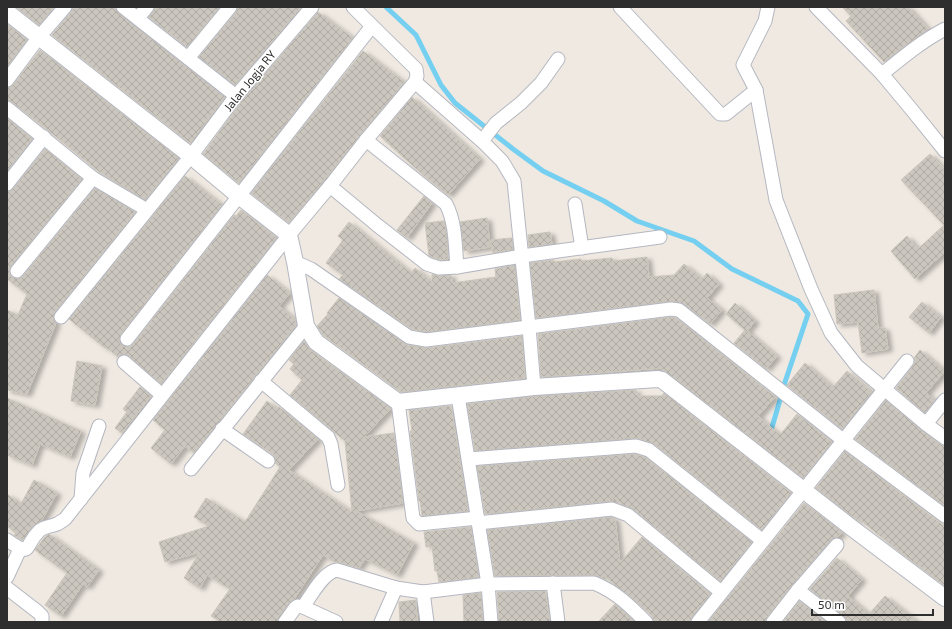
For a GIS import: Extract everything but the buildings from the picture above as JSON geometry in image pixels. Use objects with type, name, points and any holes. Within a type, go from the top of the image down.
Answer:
[{"type":"street","points":[[7,80],[39,37],[65,7]]},
{"type":"street","points":[[124,7],[236,96]]},
{"type":"street","points":[[138,18],[147,7]]},
{"type":"street","points":[[188,58],[230,7]]},
{"type":"street","name":"Jalan Jogja RY","points":[[61,317],[191,156],[236,96],[312,7]]},
{"type":"street","points":[[7,540],[24,550],[28,548],[39,531],[46,526],[57,524],[64,519],[288,235],[415,82],[417,76],[416,69],[353,7]]},
{"type":"street","points":[[620,7],[720,114],[726,114],[756,90]]},
{"type":"street","points":[[768,7],[766,21],[743,65],[756,90],[776,200],[811,289],[832,333],[857,366],[945,438]]},
{"type":"street","points":[[816,7],[882,74],[945,151]]},
{"type":"street","points":[[7,12],[191,156],[288,235],[295,262],[306,326],[316,342],[398,402],[534,387],[658,379],[662,380],[852,528],[945,598]]},
{"type":"street","points":[[127,339],[372,26]]},
{"type":"street","points":[[882,74],[922,43],[945,29]]},
{"type":"street","points":[[484,138],[494,125],[541,83],[558,59]]},
{"type":"street","points":[[415,82],[484,138],[502,161],[514,181],[534,387]]},
{"type":"street","points":[[7,108],[93,178],[147,210]]},
{"type":"street","points":[[7,184],[44,137]]},
{"type":"street","points":[[366,140],[446,204],[450,212],[453,225],[456,267]]},
{"type":"street","points":[[17,271],[93,178]]},
{"type":"street","points":[[330,186],[427,264],[439,268],[456,267],[522,256],[660,238]]},
{"type":"street","points":[[575,204],[582,248]]},
{"type":"street","points":[[295,262],[311,268],[409,337],[426,340],[675,309],[679,310],[843,440],[945,516]]},
{"type":"street","points":[[191,469],[306,326]]},
{"type":"street","points":[[698,622],[907,361]]},
{"type":"street","points":[[124,362],[162,395]]},
{"type":"street","points":[[262,381],[328,437],[331,444],[338,485]]},
{"type":"street","points":[[458,396],[488,584],[491,622]]},
{"type":"street","points":[[926,424],[945,400]]},
{"type":"street","points":[[398,402],[413,518],[416,522],[420,524],[478,521],[612,509],[628,515],[721,592]]},
{"type":"street","points":[[81,499],[83,473],[99,426]]},
{"type":"street","points":[[222,429],[268,461]]},
{"type":"street","points":[[469,459],[636,446],[643,447],[649,450],[763,542]]},
{"type":"street","points":[[773,622],[836,545]]},
{"type":"street","points":[[7,577],[20,549]]},
{"type":"street","points":[[303,607],[326,575],[331,571],[337,570],[396,588],[423,592],[488,584],[594,583],[607,588],[620,597],[646,622]]},
{"type":"street","points":[[553,583],[558,622]]},
{"type":"street","points":[[7,588],[38,612],[42,616],[42,622]]},
{"type":"street","points":[[381,622],[396,588]]},
{"type":"street","points":[[798,590],[839,622]]},
{"type":"street","points":[[423,592],[427,622]]},
{"type":"street","points":[[284,622],[298,606],[336,622]]},
{"type":"waterway","points":[[386,7],[416,35],[441,85],[455,103],[543,171],[604,201],[637,221],[694,241],[732,269],[798,301],[808,314],[783,388]]},
{"type":"waterway","points":[[770,434],[780,400]]}]
